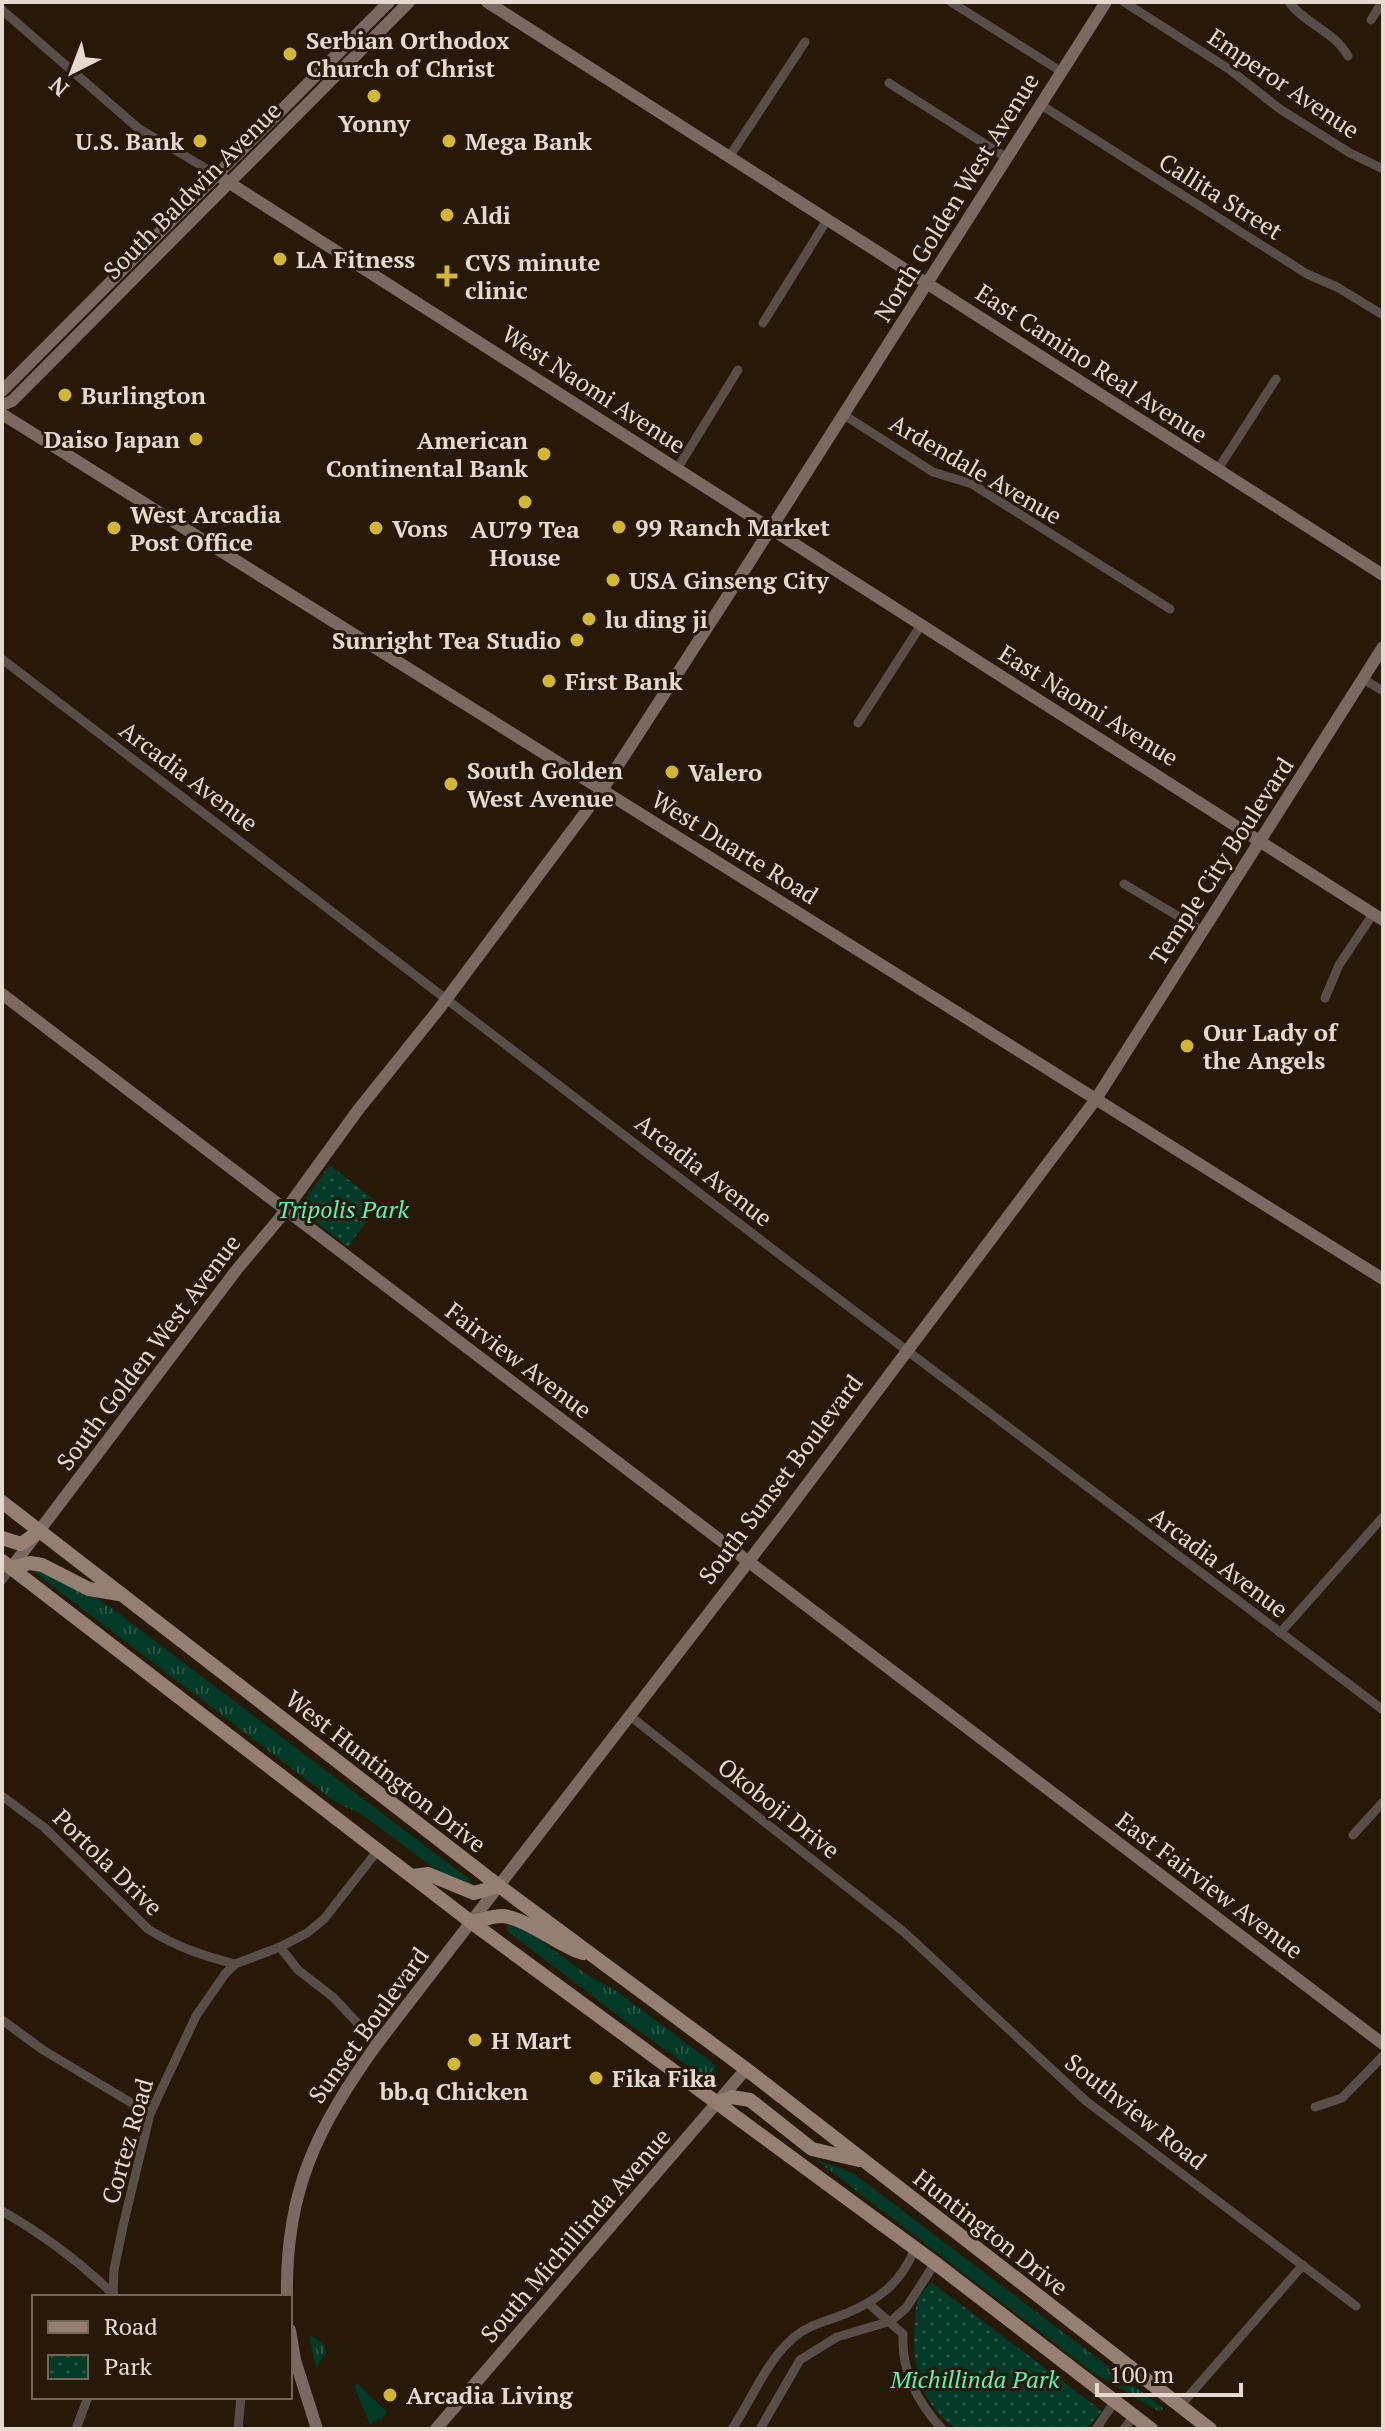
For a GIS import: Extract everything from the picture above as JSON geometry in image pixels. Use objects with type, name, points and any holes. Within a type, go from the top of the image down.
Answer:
[{"type":"main road","name":"West Huntington Drive","points":[[2,1502],[499,1886],[746,2069]]},
{"type":"main road","points":[[2,1538],[21,1544],[40,1531]]},
{"type":"main road","points":[[5,1570],[30,1563],[42,1565],[89,1589],[123,1595]]},
{"type":"main road","points":[[5,1570],[471,1922],[915,2248],[1151,2429]]},
{"type":"main road","points":[[413,1876],[428,1874],[474,1893],[499,1886]]},
{"type":"main road","points":[[471,1922],[504,1916],[566,1948],[595,1957]]},
{"type":"main road","name":"Huntington Drive","points":[[746,2069],[1210,2429]]},
{"type":"main road","points":[[719,2102],[732,2097],[750,2100],[812,2149],[863,2161]]},
{"type":"street","name":"South Baldwin Avenue","points":[[2,391],[389,2]]},
{"type":"street","name":"South Baldwin Avenue","points":[[2,405],[12,401],[409,2]]},
{"type":"street","name":"East Camino Real Avenue","points":[[487,2],[1383,575]]},
{"type":"street","points":[[951,2],[1062,72]]},
{"type":"street","name":"North Golden West Avenue","points":[[844,415],[1106,2]]},
{"type":"street","name":"Emperor Avenue","points":[[1124,2],[1229,69],[1280,109],[1350,153],[1383,169]]},
{"type":"street","points":[[1289,2],[1338,42],[1348,56]]},
{"type":"street","points":[[1371,20],[1382,2]]},
{"type":"street","name":"West Naomi Avenue","points":[[2,10],[138,128],[231,183],[771,528]]},
{"type":"street","points":[[729,157],[805,42]]},
{"type":"street","points":[[889,83],[1007,158]]},
{"type":"street","name":"Callita Street","points":[[1041,105],[1307,274],[1337,287],[1383,315]]},
{"type":"street","points":[[763,323],[827,220]]},
{"type":"street","points":[[677,469],[738,370]]},
{"type":"street","points":[[1218,469],[1276,379]]},
{"type":"street","name":"West Duarte Road","points":[[2,414],[1383,1279]]},
{"type":"street","name":"South Golden West Avenue","points":[[5,1570],[40,1531],[602,790],[844,415]]},
{"type":"street","name":"Ardendale Avenue","points":[[844,415],[933,472],[972,484],[1170,609]]},
{"type":"street","name":"East Naomi Avenue","points":[[771,528],[1378,917]]},
{"type":"street","points":[[858,723],[921,625]]},
{"type":"street","name":"Temple City Boulevard","points":[[1096,1099],[1383,647]]},
{"type":"street","name":"Arcadia Avenue","points":[[2,659],[1383,1710]]},
{"type":"street","points":[[1363,679],[1383,691]]},
{"type":"street","points":[[1124,884],[1203,931]]},
{"type":"street","points":[[1325,998],[1339,965],[1378,917]]},
{"type":"street","name":"Fairview Avenue","points":[[2,994],[1010,1760]]},
{"type":"street","name":"South Sunset Boulevard","points":[[499,1886],[1096,1099]]},
{"type":"street","points":[[1280,1633],[1383,1517]]},
{"type":"street","name":"Okoboji Drive","points":[[630,1716],[904,1932]]},
{"type":"street","name":"East Fairview Avenue","points":[[1010,1760],[1383,2044]]},
{"type":"street","name":"Portola Drive","points":[[2,1796],[45,1828],[148,1929],[189,1951],[235,1964]]},
{"type":"street","points":[[1353,1835],[1383,1802]]},
{"type":"street","points":[[235,1964],[307,1933],[324,1919],[378,1850]]},
{"type":"street","name":"Sunset Boulevard","points":[[287,2295],[288,2238],[308,2162],[335,2104],[377,2044],[499,1886]]},
{"type":"street","name":"Southview Road","points":[[904,1932],[1086,2101],[1356,2306]]},
{"type":"street","points":[[280,1947],[298,1970],[333,1997],[377,2044]]},
{"type":"street","name":"Cortez Road","points":[[114,2295],[114,2270],[150,2114],[196,2016],[235,1964]]},
{"type":"street","points":[[2,2020],[43,2050],[150,2114]]},
{"type":"street","points":[[1315,2107],[1342,2098],[1383,2056]]},
{"type":"street","name":"South Michillinda Avenue","points":[[436,2429],[746,2069]]},
{"type":"street","points":[[2,2211],[63,2249],[113,2295]]},
{"type":"street","points":[[732,2429],[778,2353],[791,2339],[822,2321],[869,2304],[886,2292],[900,2277],[915,2248]]},
{"type":"street","points":[[760,2429],[800,2360],[837,2337],[891,2321],[906,2308],[935,2263]]},
{"type":"street","points":[[1180,2406],[1303,2265]]},
{"type":"street","points":[[869,2304],[903,2334],[906,2367],[913,2389],[942,2429]]},
{"type":"street","points":[[292,2360],[317,2429]]},
{"type":"street","points":[[760,2384],[776,2397]]},
{"type":"street","points":[[76,2429],[87,2399]]},
{"type":"street","points":[[238,2429],[241,2399]]},
{"type":"street","points":[[1096,2429],[1115,2401]]},
{"type":"street","points":[[1124,2429],[1134,2416]]},
{"type":"green space","name":"Tripolis Park","points":[[330,1165],[379,1204],[348,1247],[301,1211],[301,1204]]},
{"type":"green space","points":[[37,1568],[105,1603],[469,1879],[473,1886],[446,1877],[361,1814],[337,1803],[34,1572]]},
{"type":"green space","points":[[507,1925],[528,1931],[586,1974],[618,1992],[710,2061],[715,2066],[715,2075],[708,2080],[633,2027],[507,1931]]},
{"type":"green space","points":[[815,2159],[853,2173],[1163,2408],[1160,2412],[1092,2372]]},
{"type":"green space","name":"Michillinda Park","points":[[931,2282],[1102,2411],[1086,2429],[957,2429],[934,2408],[916,2368],[914,2337],[917,2303]]},
{"type":"green space","points":[[309,2335],[320,2341],[326,2353],[316,2368]]},
{"type":"green space","points":[[357,2383],[387,2412],[382,2420],[369,2422],[354,2386]]},
{"type":"place","name":"Serbian Orthodox Church of Christ","points":[[290,54]]},
{"type":"place","name":"Yonny","points":[[374,96]]},
{"type":"place","name":"U.S. Bank","points":[[200,141]]},
{"type":"place","name":"Mega Bank","points":[[449,141]]},
{"type":"place","name":"Aldi","points":[[447,215]]},
{"type":"place","name":"LA Fitness","points":[[280,259]]},
{"type":"place","name":"CVS minute clinic","points":[[447,276]]},
{"type":"place","name":"Burlington","points":[[65,395]]},
{"type":"place","name":"Daiso Japan","points":[[196,439]]},
{"type":"place","name":"American Continental Bank","points":[[544,454]]},
{"type":"place","name":"AU79 Tea House","points":[[525,502]]},
{"type":"place","name":"99 Ranch Market","points":[[619,527]]},
{"type":"place","name":"West Arcadia Post Office","points":[[114,528]]},
{"type":"place","name":"Vons","points":[[376,528]]},
{"type":"place","name":"USA Ginseng City","points":[[613,580]]},
{"type":"place","name":"lu ding ji","points":[[589,619]]},
{"type":"place","name":"Sunright Tea Studio","points":[[577,640]]},
{"type":"place","name":"First Bank","points":[[549,681]]},
{"type":"place","name":"Valero","points":[[672,772]]},
{"type":"place","name":"South Golden West Avenue","points":[[451,784]]},
{"type":"place","name":"Our Lady of the Angels","points":[[1187,1046]]},
{"type":"place","name":"H Mart","points":[[475,2040]]},
{"type":"place","name":"bb.q Chicken","points":[[454,2064]]},
{"type":"place","name":"Fika Fika","points":[[596,2078]]},
{"type":"place","name":"Arcadia Living","points":[[390,2395]]}]
